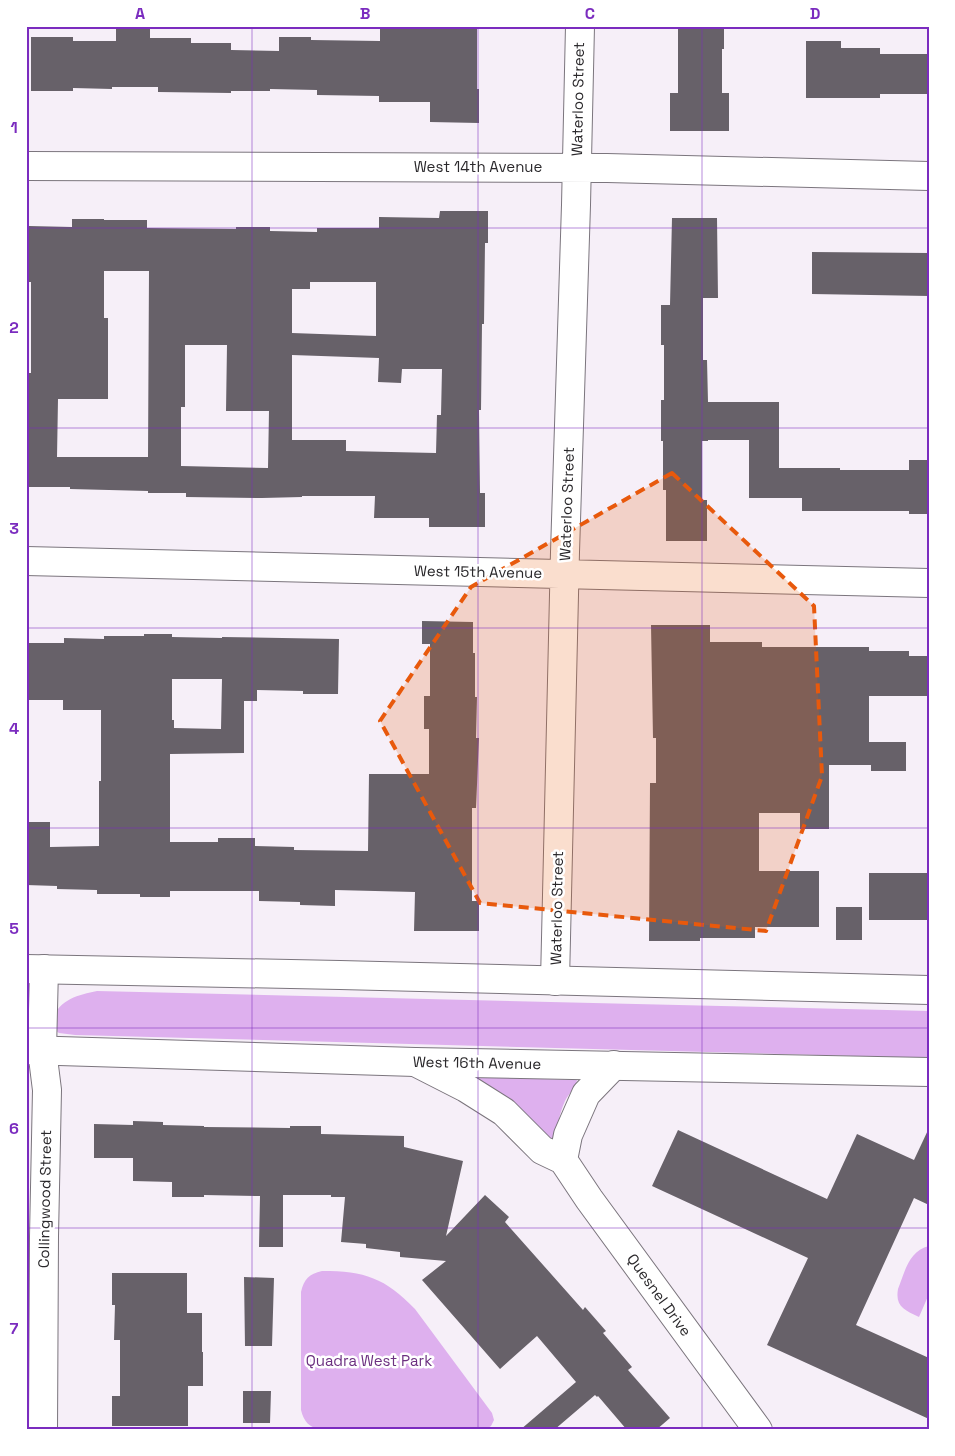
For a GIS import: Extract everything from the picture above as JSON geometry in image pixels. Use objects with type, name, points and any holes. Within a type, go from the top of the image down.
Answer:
[{"type":"street","name":"Waterloo Street","points":[[556,981],[580,26]]},
{"type":"street","name":"West 14th Avenue","points":[[26,166],[577,168],[929,176]]},
{"type":"street","name":"West 15th Avenue","points":[[26,561],[929,582]]},
{"type":"street","points":[[35,969],[929,990]]},
{"type":"street","name":"Collingwood Street","points":[[35,969],[34,1050],[46,1083],[35,1265],[43,1430]]},
{"type":"street","name":"West 16th Avenue","points":[[34,1050],[415,1062],[929,1072]]},
{"type":"street","name":"Quesnel Drive","points":[[415,1062],[466,1088],[504,1112],[542,1150],[563,1160],[589,1199],[758,1430]]},
{"type":"street","points":[[563,1160],[568,1135],[586,1094],[614,1065]]},
{"type":"highlighted area","points":[[672,473],[814,606],[822,776],[766,931],[480,903],[380,721],[471,587]]},
{"type":"green space","points":[[97,991],[929,1011],[929,1058],[75,1035],[59,1033],[52,1028],[56,1012],[67,1001]]},
{"type":"green space","points":[[473,1077],[577,1080],[563,1106],[558,1121],[555,1142],[552,1144]]},
{"type":"green space","points":[[929,1246],[929,1294],[919,1317],[902,1307],[897,1295],[912,1257]]},
{"type":"green space","name":"Quadra West Park","points":[[322,1271],[337,1271],[373,1278],[384,1283],[404,1298],[415,1309],[492,1413],[494,1420],[491,1426],[485,1430],[321,1430],[308,1423],[301,1410],[301,1292],[308,1278]]},
{"type":"building","points":[[116,26],[150,26],[150,38],[191,38],[191,43],[231,43],[231,50],[279,51],[279,37],[311,37],[311,40],[380,41],[380,26],[477,26],[479,123],[430,122],[430,102],[379,102],[379,96],[317,95],[317,90],[270,89],[270,91],[231,91],[231,93],[158,92],[158,87],[112,87],[112,89],[73,88],[73,91],[31,91],[31,37],[73,37],[73,41],[116,41]]},
{"type":"building","points":[[678,26],[724,26],[722,93],[729,93],[729,131],[670,131],[670,93],[678,93]]},
{"type":"building","points":[[806,41],[841,41],[841,48],[880,48],[880,54],[929,54],[929,94],[880,94],[880,98],[806,98]]},
{"type":"building","points":[[440,211],[488,211],[488,243],[485,243],[484,324],[482,324],[481,410],[479,410],[480,493],[485,493],[485,527],[429,527],[429,518],[374,518],[375,496],[186,497],[186,493],[70,489],[70,487],[26,487],[28,373],[31,373],[29,226],[72,227],[72,219],[104,219],[147,220],[147,228],[236,229],[236,227],[270,227],[270,231],[317,232],[317,228],[379,228],[379,217],[439,218]],"holes":[[[104,271],[149,271],[148,457],[57,457],[58,399],[108,399],[108,318],[104,318]],[[310,282],[376,282],[376,336],[292,333],[292,289],[310,289]],[[185,345],[227,345],[226,411],[269,411],[268,468],[181,466],[181,407],[185,407]],[[292,355],[379,358],[378,382],[401,383],[402,369],[442,369],[441,415],[437,415],[436,453],[346,451],[346,440],[292,440]]]},
{"type":"building","points":[[672,218],[717,218],[718,298],[703,298],[703,360],[707,360],[708,402],[779,402],[779,468],[909,470],[909,460],[929,460],[929,514],[909,514],[909,511],[802,511],[802,498],[749,498],[749,440],[708,440],[702,441],[702,500],[707,500],[707,541],[666,541],[666,490],[663,490],[663,441],[661,441],[661,400],[664,400],[664,345],[661,345],[661,305],[670,305]]},
{"type":"building","points":[[812,252],[929,253],[929,296],[812,294]]},
{"type":"building","points":[[422,621],[473,622],[475,697],[477,697],[476,738],[479,738],[476,808],[472,808],[472,901],[479,901],[479,931],[414,931],[415,892],[335,890],[335,906],[300,905],[300,902],[259,901],[259,891],[170,891],[170,897],[140,897],[140,894],[97,894],[97,890],[57,889],[57,886],[26,885],[26,822],[50,822],[50,847],[99,846],[101,710],[63,710],[63,700],[26,700],[26,643],[64,643],[64,638],[104,639],[104,636],[144,636],[144,634],[172,634],[172,637],[339,639],[338,694],[303,694],[303,691],[257,690],[257,701],[244,701],[244,753],[170,754],[170,842],[218,842],[218,838],[255,838],[255,846],[294,847],[294,850],[368,851],[369,774],[429,774],[429,729],[424,729],[424,696],[430,696],[430,644],[422,644]],"holes":[[[172,679],[222,679],[221,729],[174,728],[174,720],[172,720]]]},
{"type":"building","points":[[651,625],[710,625],[710,642],[762,642],[762,647],[869,647],[869,651],[909,651],[909,656],[929,656],[929,696],[869,696],[869,742],[906,742],[906,771],[871,771],[871,765],[829,765],[829,829],[800,829],[800,813],[759,813],[759,871],[819,871],[819,927],[755,927],[755,938],[700,938],[700,941],[649,941],[650,783],[656,783],[656,738],[653,738]]},
{"type":"building","points":[[869,873],[929,873],[929,920],[869,920]]},
{"type":"building","points":[[836,907],[862,907],[862,940],[836,940]]},
{"type":"building","points":[[133,1121],[163,1122],[163,1125],[204,1127],[290,1128],[290,1126],[321,1126],[321,1134],[404,1136],[404,1147],[463,1161],[446,1236],[485,1195],[509,1217],[505,1222],[583,1310],[585,1307],[606,1331],[603,1333],[632,1367],[628,1370],[670,1418],[656,1430],[627,1430],[598,1396],[595,1395],[554,1430],[520,1430],[576,1382],[537,1336],[500,1369],[422,1280],[446,1261],[400,1257],[400,1252],[366,1248],[366,1244],[341,1242],[345,1197],[331,1197],[331,1195],[283,1195],[283,1247],[259,1247],[260,1196],[204,1195],[204,1197],[172,1197],[172,1182],[133,1181],[133,1158],[94,1158],[94,1124],[133,1125]]},
{"type":"building","points":[[929,1128],[929,1205],[914,1198],[856,1325],[929,1358],[929,1419],[767,1345],[808,1258],[652,1186],[678,1130],[827,1199],[857,1134],[914,1160]]},
{"type":"building","points":[[112,1273],[187,1273],[187,1313],[202,1313],[203,1352],[203,1386],[188,1386],[188,1426],[112,1426],[112,1396],[120,1396],[120,1340],[114,1340],[115,1305],[112,1305]]},
{"type":"building","points":[[244,1277],[274,1278],[272,1346],[245,1346]]},
{"type":"building","points":[[243,1391],[271,1391],[270,1423],[243,1423]]}]
